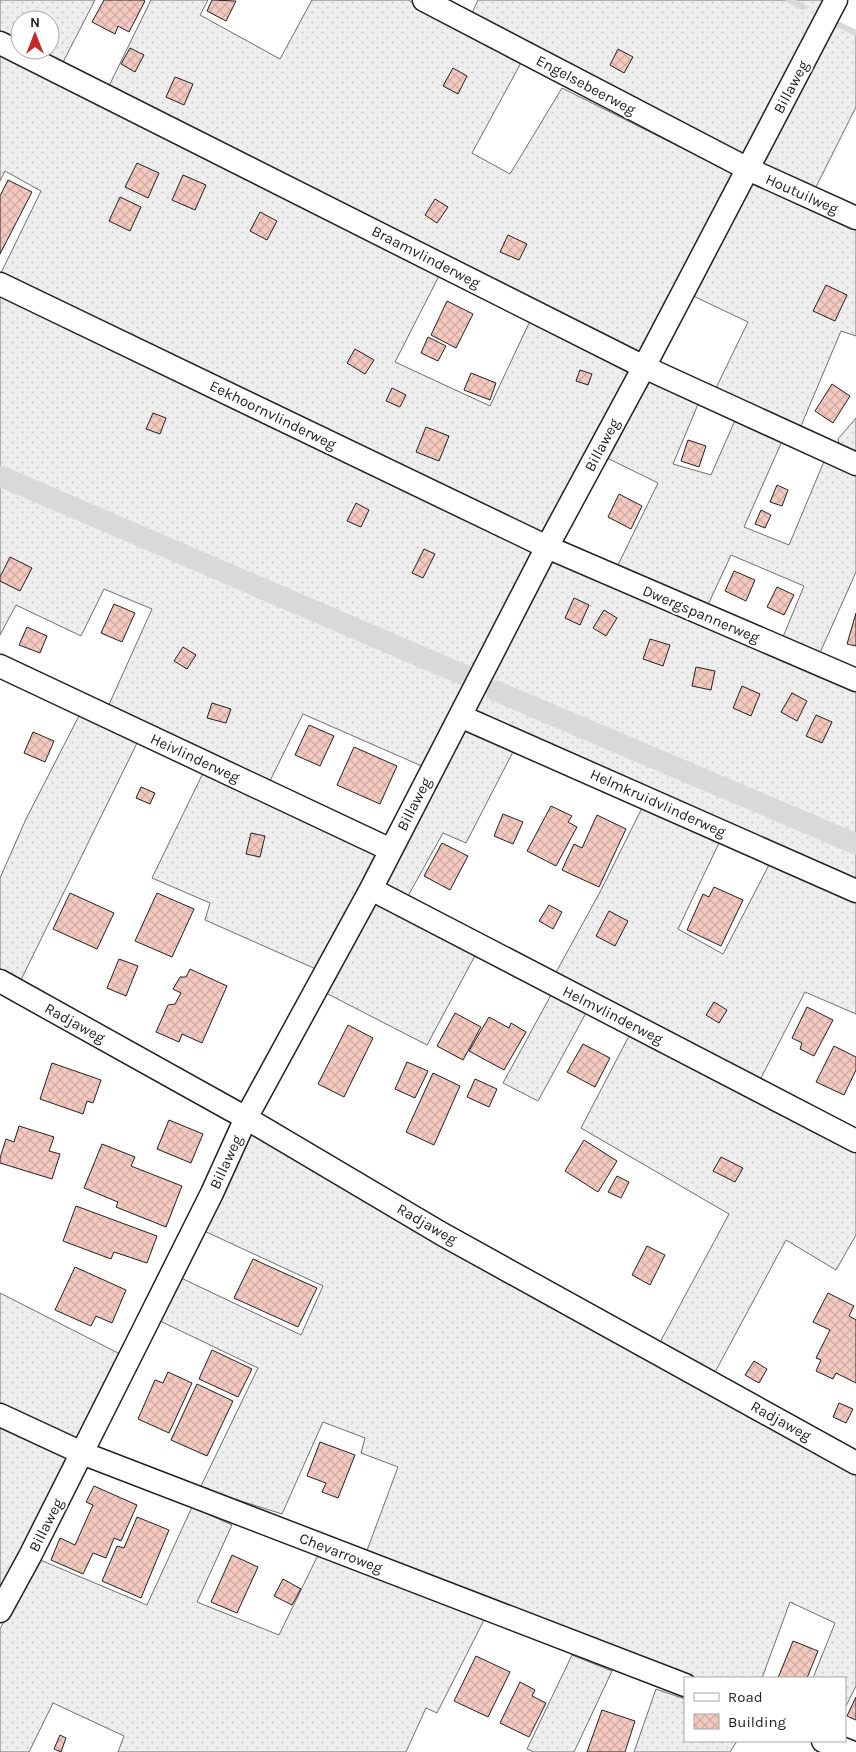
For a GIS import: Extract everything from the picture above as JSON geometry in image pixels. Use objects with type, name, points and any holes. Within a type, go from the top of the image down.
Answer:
[{"type":"street","name":"Engelsebeerweg","points":[[424,0],[748,169]]},
{"type":"street","name":"Billaweg","points":[[0,1611],[30,1556],[212,1193],[246,1118],[391,850],[547,547],[644,367],[836,0]]},
{"type":"street","name":"Braamvlinderweg","points":[[0,43],[644,367],[856,464]]},
{"type":"street","name":"Houtuilweg","points":[[748,169],[856,218]]},
{"type":"street","name":"Eekhoornvlinderweg","points":[[0,284],[547,547]]},
{"type":"street","name":"Dwergspannerweg","points":[[547,547],[856,680]]},
{"type":"street","name":"Heivlinderweg","points":[[0,666],[391,850]]},
{"type":"street","name":"Helmkruidvlinderweg","points":[[460,716],[856,891]]},
{"type":"street","name":"Helmvlinderweg","points":[[370,889],[856,1141]]},
{"type":"street","name":"Radjaweg","points":[[0,981],[246,1118],[450,1238],[856,1463]]},
{"type":"street","name":"Chevarroweg","points":[[0,1415],[82,1453],[684,1686]]},
{"type":"street","points":[[826,1742],[851,1752]]},
{"type":"shaded area","points":[[0,0],[95,0],[61,66],[50,60],[60,60],[60,10],[10,10],[10,39],[0,34]]},
{"type":"shaded area","points":[[151,0],[208,0],[200,15],[280,59],[312,0],[408,0],[522,61],[472,153],[510,174],[562,88],[736,175],[640,361],[106,92]]},
{"type":"shaded area","points":[[478,0],[826,0],[744,160],[471,15]]},
{"type":"shaded area","points":[[832,21],[856,33],[856,107],[815,189],[758,164]]},
{"type":"shaded area","points":[[0,53],[10,58],[10,60],[14,60],[440,274],[395,362],[490,406],[530,321],[634,371],[545,535],[0,275],[41,191],[5,171],[0,181]]},
{"type":"shaded area","points":[[751,178],[856,226],[856,336],[841,331],[801,426],[715,390],[748,322],[689,294]]},
{"type":"shaded area","points":[[0,290],[536,548],[424,767],[303,714],[268,785],[107,709],[152,609],[104,589],[81,636],[16,605],[0,635]]},
{"type":"shaded area","points":[[647,376],[699,402],[673,464],[711,475],[736,418],[783,439],[744,527],[789,545],[825,459],[856,474],[856,572],[819,655],[783,637],[804,586],[731,555],[707,607],[617,567],[658,483],[605,457]]},
{"type":"shaded area","points":[[856,418],[856,455],[840,448],[838,439]]},
{"type":"shaded area","points":[[551,555],[856,688],[856,881],[473,709]]},
{"type":"shaded area","points":[[81,712],[139,739],[19,984],[0,973],[0,878],[26,819]]},
{"type":"shaded area","points":[[464,724],[515,748],[466,843],[443,833],[408,896],[383,883]]},
{"type":"shaded area","points":[[203,773],[377,855],[318,970],[205,920],[210,903],[152,878]]},
{"type":"shaded area","points":[[642,808],[719,843],[678,929],[723,954],[771,861],[856,899],[856,1014],[805,992],[759,1082],[554,976],[600,892]]},
{"type":"shaded area","points":[[373,897],[477,952],[427,1045],[324,992]]},
{"type":"shaded area","points":[[551,995],[586,1013],[538,1101],[503,1083]]},
{"type":"shaded area","points":[[630,1034],[856,1149],[856,1235],[836,1270],[786,1240],[713,1376],[658,1346],[729,1214],[581,1128]]},
{"type":"shaded area","points":[[251,1128],[856,1472],[856,1686],[846,1706],[846,1677],[813,1677],[835,1623],[790,1602],[762,1677],[688,1677],[366,1553],[398,1467],[361,1453],[365,1438],[323,1422],[282,1514],[200,1488],[258,1368],[158,1320],[179,1277],[301,1335],[323,1286],[202,1230]]},
{"type":"shaded area","points":[[0,1293],[120,1354],[78,1440],[0,1404]]},
{"type":"shaded area","points":[[0,1423],[73,1457],[0,1594]]},
{"type":"shaded area","points":[[192,1507],[232,1525],[197,1602],[279,1635],[318,1555],[485,1618],[437,1713],[426,1708],[406,1752],[118,1752],[124,1736],[53,1703],[29,1752],[0,1752],[0,1629],[38,1559],[147,1605]]},
{"type":"shaded area","points":[[572,1655],[612,1671],[574,1752],[534,1752],[527,1749]]},
{"type":"shaded area","points":[[656,1689],[684,1699],[684,1742],[736,1742],[730,1752],[634,1752]]},
{"type":"building","points":[[104,0],[145,1],[129,32],[118,26],[115,34],[92,22]]},
{"type":"building","points":[[212,0],[236,1],[226,21],[207,11]]},
{"type":"building","points":[[130,48],[144,55],[135,72],[121,64]]},
{"type":"building","points":[[618,49],[633,57],[624,73],[610,65]]},
{"type":"building","points":[[453,68],[467,76],[458,94],[443,86]]},
{"type":"building","points":[[175,77],[193,84],[184,105],[166,97]]},
{"type":"building","points":[[137,163],[159,173],[148,198],[125,187]]},
{"type":"building","points":[[183,175],[206,185],[195,210],[172,200]]},
{"type":"building","points":[[8,180],[32,192],[0,254],[0,196]]},
{"type":"building","points":[[120,197],[141,207],[130,231],[109,221]]},
{"type":"building","points":[[435,199],[448,207],[437,223],[425,215]]},
{"type":"building","points":[[260,212],[277,221],[267,240],[250,231]]},
{"type":"building","points":[[508,235],[527,244],[519,260],[500,252]]},
{"type":"building","points":[[826,285],[847,295],[835,321],[813,311]]},
{"type":"building","points":[[447,301],[473,314],[456,348],[431,335]]},
{"type":"building","points":[[428,337],[446,346],[438,361],[421,353]]},
{"type":"building","points":[[355,349],[374,360],[365,374],[347,363]]},
{"type":"building","points":[[580,370],[592,374],[588,385],[576,381]]},
{"type":"building","points":[[471,373],[496,383],[490,400],[464,390]]},
{"type":"building","points":[[832,384],[850,396],[833,423],[815,411]]},
{"type":"building","points":[[392,388],[406,395],[400,407],[386,401]]},
{"type":"building","points":[[153,413],[166,418],[160,434],[146,429]]},
{"type":"building","points":[[426,427],[449,436],[439,461],[416,452]]},
{"type":"building","points":[[688,440],[706,446],[699,467],[681,461]]},
{"type":"building","points":[[777,485],[788,490],[782,506],[770,502]]},
{"type":"building","points":[[619,494],[642,506],[631,529],[608,517]]},
{"type":"building","points":[[356,503],[369,510],[361,527],[347,521]]},
{"type":"building","points":[[761,510],[771,515],[765,528],[755,524]]},
{"type":"building","points":[[424,549],[435,554],[423,578],[412,573]]},
{"type":"building","points":[[10,557],[32,568],[20,591],[0,581],[0,577]]},
{"type":"building","points":[[734,571],[755,580],[746,601],[725,591]]},
{"type":"building","points":[[777,587],[794,595],[784,615],[767,607]]},
{"type":"building","points":[[574,598],[589,605],[580,625],[565,618]]},
{"type":"building","points":[[114,604],[135,613],[122,642],[101,633]]},
{"type":"building","points":[[604,610],[617,618],[606,636],[593,628]]},
{"type":"building","points":[[856,613],[856,646],[847,644]]},
{"type":"building","points":[[27,627],[47,636],[40,653],[19,645]]},
{"type":"building","points":[[650,639],[670,645],[663,666],[643,659]]},
{"type":"building","points":[[183,647],[196,655],[187,669],[174,661]]},
{"type":"building","points":[[696,667],[715,671],[711,690],[692,686]]},
{"type":"building","points":[[742,686],[760,694],[751,716],[733,708]]},
{"type":"building","points":[[792,693],[807,701],[797,721],[781,712]]},
{"type":"building","points":[[212,703],[231,709],[226,723],[207,718]]},
{"type":"building","points":[[816,715],[832,722],[822,743],[806,736]]},
{"type":"building","points":[[309,725],[334,736],[320,766],[295,755]]},
{"type":"building","points":[[33,732],[54,741],[45,762],[24,753]]},
{"type":"building","points":[[354,747],[397,766],[380,804],[337,785]]},
{"type":"building","points":[[141,787],[155,793],[150,804],[136,798]]},
{"type":"building","points":[[551,806],[572,816],[568,822],[577,827],[556,866],[527,851]]},
{"type":"building","points":[[503,814],[523,822],[513,844],[494,836]]},
{"type":"building","points":[[597,815],[626,829],[599,887],[562,870],[574,844],[582,848]]},
{"type":"building","points":[[251,833],[265,836],[260,857],[246,854]]},
{"type":"building","points":[[442,843],[468,856],[450,890],[424,876]]},
{"type":"building","points":[[714,887],[743,900],[721,946],[687,930],[703,894],[709,897]]},
{"type":"building","points":[[70,893],[114,913],[97,949],[53,929]]},
{"type":"building","points":[[157,893],[194,909],[172,957],[135,941]]},
{"type":"building","points":[[549,905],[562,912],[553,929],[539,921]]},
{"type":"building","points":[[609,911],[628,921],[615,946],[596,936]]},
{"type":"building","points":[[119,959],[138,966],[126,996],[107,988]]},
{"type":"building","points":[[190,969],[227,986],[202,1043],[182,1034],[179,1042],[156,1032],[168,1005],[175,1004],[181,993],[173,989],[180,977],[186,977]]},
{"type":"building","points":[[714,1002],[727,1010],[719,1023],[706,1015]]},
{"type":"building","points":[[807,1007],[833,1020],[814,1056],[800,1049],[802,1043],[792,1038]]},
{"type":"building","points":[[455,1013],[481,1027],[463,1060],[437,1046]]},
{"type":"building","points":[[489,1017],[509,1028],[511,1023],[526,1032],[504,1070],[469,1051]]},
{"type":"building","points":[[348,1025],[373,1038],[344,1097],[318,1084]]},
{"type":"building","points":[[583,1044],[610,1058],[595,1087],[567,1072]]},
{"type":"building","points":[[834,1046],[856,1057],[856,1070],[844,1095],[816,1082]]},
{"type":"building","points":[[407,1062],[428,1071],[415,1098],[395,1089]]},
{"type":"building","points":[[52,1063],[101,1080],[93,1103],[87,1101],[83,1114],[40,1099]]},
{"type":"building","points":[[433,1073],[460,1086],[434,1145],[406,1132]]},
{"type":"building","points":[[475,1079],[497,1089],[489,1107],[467,1097]]},
{"type":"building","points":[[169,1120],[203,1134],[191,1163],[157,1149]]},
{"type":"building","points":[[19,1126],[54,1137],[49,1151],[60,1154],[52,1179],[0,1163],[6,1139],[14,1142]]},
{"type":"building","points":[[584,1140],[617,1161],[598,1192],[565,1171]]},
{"type":"building","points":[[102,1144],[135,1157],[131,1166],[182,1186],[166,1227],[116,1207],[118,1202],[84,1188]]},
{"type":"building","points":[[721,1157],[743,1168],[735,1182],[713,1171]]},
{"type":"building","points":[[617,1176],[629,1182],[621,1198],[608,1192]]},
{"type":"building","points":[[76,1206],[157,1236],[147,1263],[114,1252],[111,1259],[63,1241]]},
{"type":"building","points":[[647,1246],[665,1255],[650,1285],[632,1275]]},
{"type":"building","points":[[253,1259],[317,1288],[298,1327],[234,1298]]},
{"type":"building","points":[[75,1267],[126,1290],[112,1323],[96,1316],[91,1326],[55,1310]]},
{"type":"building","points":[[828,1293],[854,1306],[849,1316],[856,1320],[856,1383],[836,1373],[833,1379],[816,1371],[821,1360],[816,1358],[830,1330],[813,1322]]},
{"type":"building","points":[[212,1350],[252,1369],[238,1397],[199,1379]]},
{"type":"building","points":[[754,1361],[767,1369],[759,1383],[745,1375]]},
{"type":"building","points":[[168,1372],[192,1383],[169,1433],[138,1419],[155,1380],[163,1383]]},
{"type":"building","points":[[197,1384],[233,1401],[207,1456],[171,1440]]},
{"type":"building","points":[[839,1403],[853,1409],[846,1423],[833,1417]]},
{"type":"building","points":[[320,1442],[355,1455],[338,1498],[322,1492],[326,1483],[307,1476]]},
{"type":"building","points":[[94,1486],[137,1505],[121,1541],[114,1538],[106,1558],[93,1553],[83,1574],[51,1560],[60,1538],[75,1545],[93,1505],[86,1502]]},
{"type":"building","points":[[137,1517],[169,1530],[141,1598],[102,1581],[117,1546],[124,1548]]},
{"type":"building","points":[[232,1555],[258,1567],[237,1613],[211,1602]]},
{"type":"building","points":[[283,1579],[301,1589],[292,1605],[274,1596]]},
{"type":"building","points":[[793,1641],[818,1651],[807,1677],[778,1677]]},
{"type":"building","points":[[476,1656],[510,1672],[488,1717],[454,1701]]},
{"type":"building","points":[[520,1682],[535,1690],[532,1696],[546,1703],[529,1737],[500,1723]]},
{"type":"building","points":[[856,1697],[856,1720],[847,1716]]},
{"type":"building","points":[[602,1710],[635,1721],[625,1752],[587,1752]]},
{"type":"building","points":[[60,1735],[66,1738],[61,1752],[54,1749]]},
{"type":"waterway","points":[[789,0],[803,7]]},
{"type":"waterway","points":[[840,25],[856,33]]},
{"type":"waterway","points":[[0,476],[466,676]]},
{"type":"waterway","points":[[496,691],[856,844]]}]
